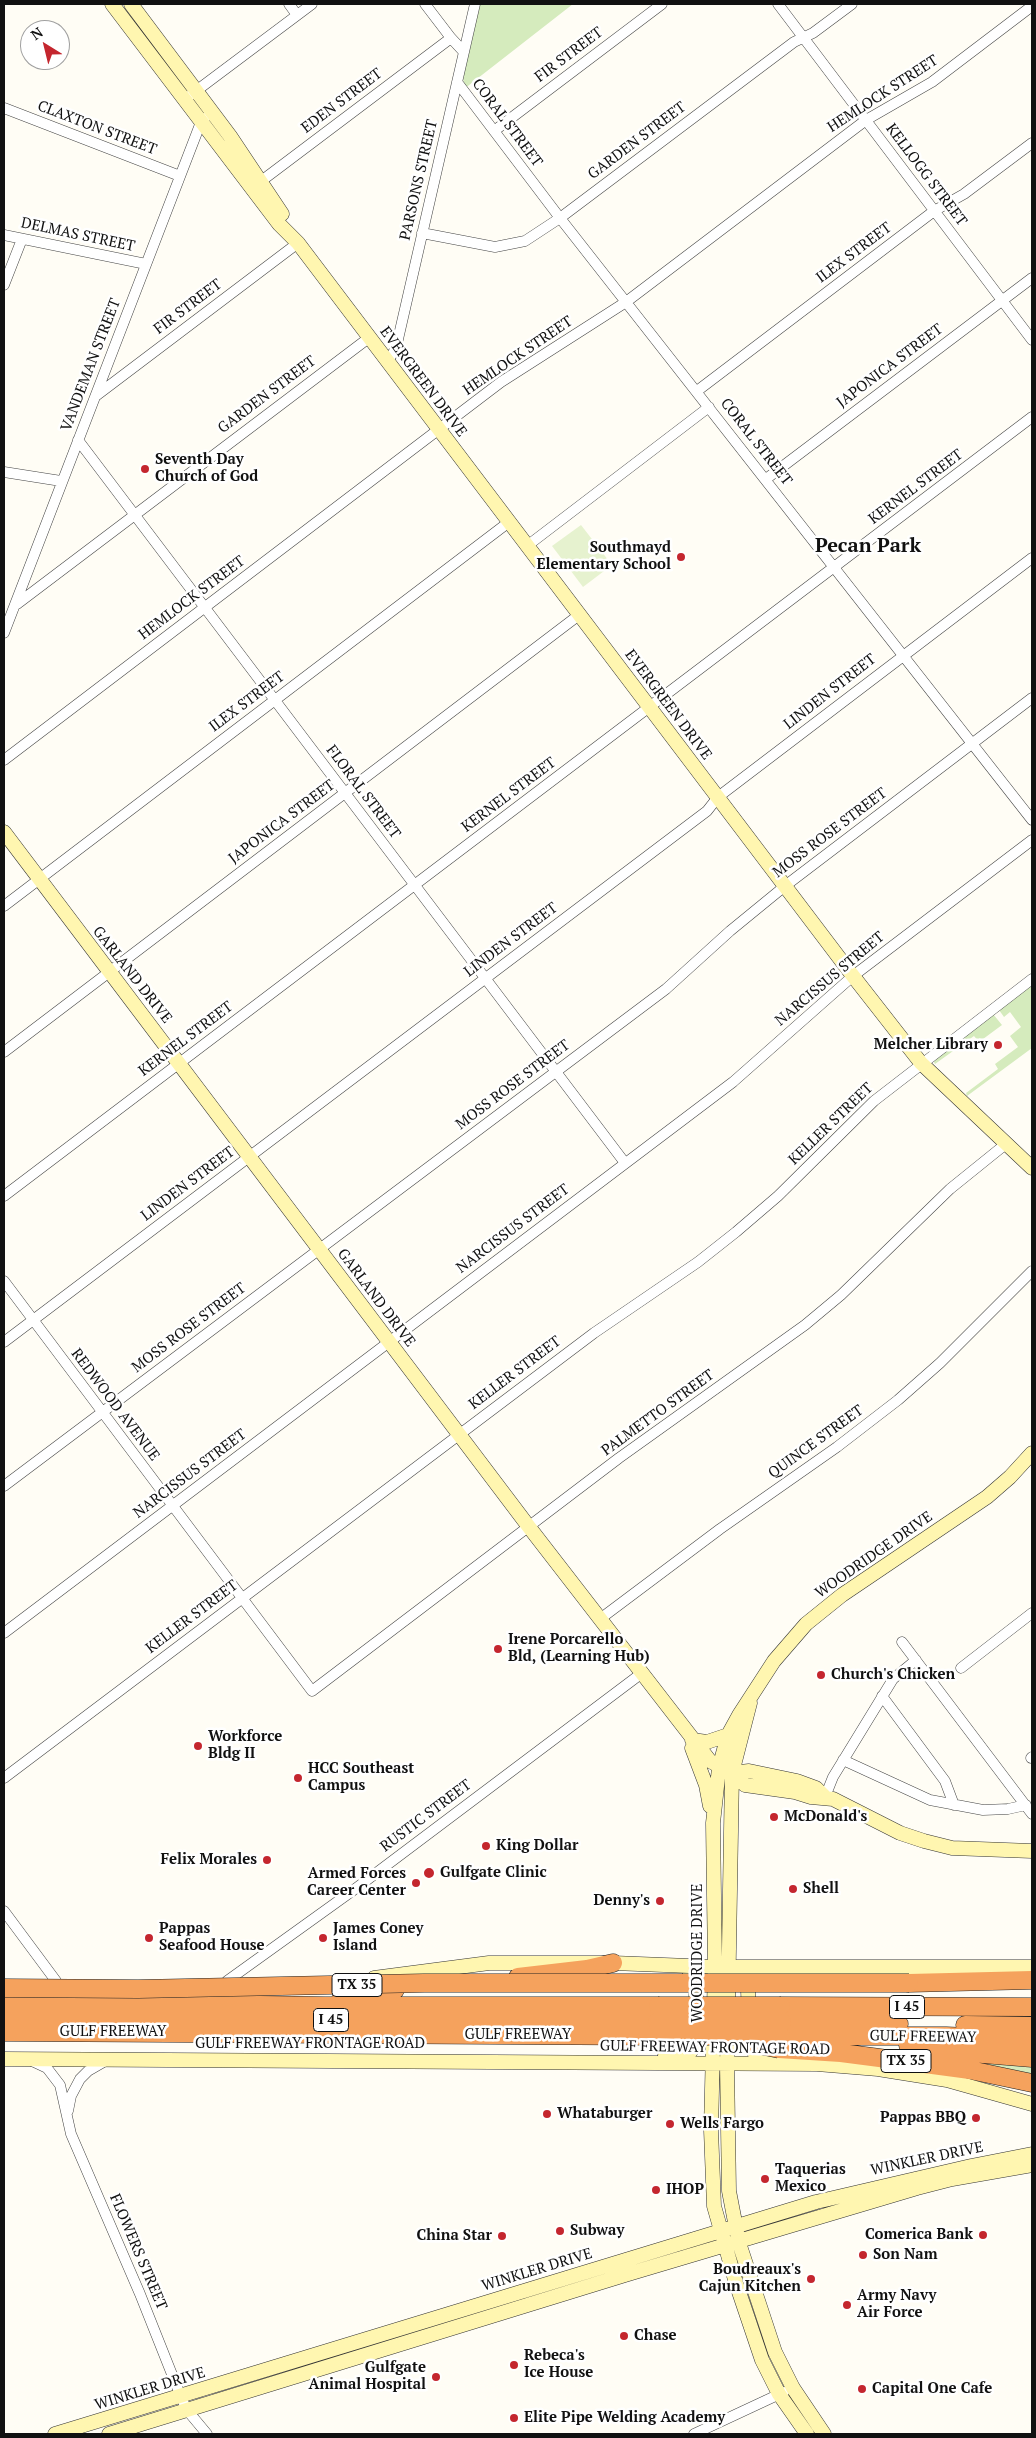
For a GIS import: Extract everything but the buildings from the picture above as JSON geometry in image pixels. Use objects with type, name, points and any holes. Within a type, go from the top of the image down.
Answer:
[{"type":"highway","points":[[325,2006],[357,1994],[587,1969],[613,1963]]},
{"type":"highway","name":"TX 35","points":[[4,1988],[138,1989],[444,1983],[909,1983],[1032,1980]]},
{"type":"highway","name":"GULF FREEWAY","points":[[4,2002],[325,2006],[658,2021],[781,2036],[1032,2026]]},
{"type":"highway","name":"GULF FREEWAY","points":[[781,2036],[1032,2007]]},
{"type":"highway","name":"GULF FREEWAY","points":[[4,2018],[658,2021],[716,2036],[946,2036],[1032,2040]]},
{"type":"highway","name":"GULF FREEWAY","points":[[4,2032],[658,2021]]},
{"type":"highway","name":"TX 35","points":[[781,2036],[841,2053],[970,2070],[1032,2083]]},
{"type":"highway","name":"TX 35","points":[[838,2036],[971,2053],[1032,2058]]},
{"type":"main road","name":"EVERGREEN DRIVE","points":[[112,4],[201,122],[256,185]]},
{"type":"main road","name":"EVERGREEN DRIVE","points":[[130,4],[212,112],[279,224],[298,243],[370,337],[438,430],[853,976],[921,1063],[1032,1168]]},
{"type":"main road","name":"GARLAND DRIVE","points":[[4,832],[108,972],[180,1063],[318,1249],[460,1433],[529,1527],[710,1762],[726,1770],[745,1785],[795,1792],[812,1797],[825,1797],[900,1833],[942,1846],[1032,1851]]},
{"type":"main road","name":"WOODRIDGE DRIVE","points":[[824,2434],[793,2388],[775,2352],[734,2227],[729,2191],[727,2065],[730,1966],[726,1770],[728,1735],[774,1661],[806,1624],[842,1595],[987,1497],[1010,1477],[1032,1453]]},
{"type":"main road","name":"WOODRIDGE DRIVE","points":[[750,1699],[748,1716],[726,1770],[713,1823],[715,1967],[712,2065],[712,2190],[720,2232],[757,2344],[807,2434]]},
{"type":"main road","points":[[689,1737],[707,1742],[728,1735]]},
{"type":"main road","points":[[689,1737],[706,1786],[713,1823]]},
{"type":"main road","points":[[4,1980],[321,1981],[372,1978],[488,1963],[613,1963],[715,1967],[1032,1967]]},
{"type":"main road","points":[[593,2063],[601,2059],[678,2056],[689,2053],[697,2044],[694,1983],[684,1973],[676,1970],[659,1969],[653,1965]]},
{"type":"main road","points":[[781,2036],[757,2057],[750,2045],[748,1990],[761,1979],[778,1974],[807,1972],[820,1967]]},
{"type":"main road","name":"GULF FREEWAY FRONTAGE ROAD","points":[[4,2059],[727,2065],[781,2036],[817,2064],[898,2072],[947,2080],[1032,2104]]},
{"type":"main road","name":"WINKLER DRIVE","points":[[55,2434],[181,2397],[623,2260],[844,2195],[1032,2154]]},
{"type":"main road","name":"WINKLER DRIVE","points":[[109,2434],[628,2274],[739,2243],[917,2188],[952,2179],[1032,2165]]},
{"type":"main road","points":[[623,2260],[628,2274]]},
{"type":"main road","points":[[587,2271],[591,2286]]},
{"type":"main road","points":[[527,2306],[528,2300],[532,2297],[547,2292],[563,2279]]},
{"type":"main road","points":[[456,2312],[460,2326]]},
{"type":"main road","points":[[342,2347],[346,2361]]},
{"type":"street","points":[[289,4],[297,15]]},
{"type":"street","points":[[184,100],[312,4]]},
{"type":"street","points":[[425,4],[463,51]]},
{"type":"street","name":"PARSONS STREET","points":[[388,361],[396,348],[475,4]]},
{"type":"street","name":"FIR STREET","points":[[494,131],[662,4]]},
{"type":"street","name":"KELLOGG STREET","points":[[778,4],[1032,340]]},
{"type":"street","name":"GARDEN STREET","points":[[422,233],[495,247],[504,247],[526,241],[560,218],[794,42],[804,38],[852,4]]},
{"type":"street","name":"HEMLOCK STREET","points":[[4,760],[501,382],[626,302],[866,120],[932,82],[1032,6]]},
{"type":"street","name":"EDEN STREET","points":[[256,185],[451,38]]},
{"type":"street","name":"CORAL STREET","points":[[457,82],[560,218],[1032,820]]},
{"type":"street","name":"CLAXTON STREET","points":[[4,108],[180,176]]},
{"type":"street","name":"VANDEMAN STREET","points":[[4,633],[61,480],[96,395],[201,122],[212,112]]},
{"type":"street","name":"ILEX STREET","points":[[696,391],[934,211],[964,194],[1032,142]]},
{"type":"street","name":"DELMAS STREET","points":[[4,235],[146,264]]},
{"type":"street","points":[[4,285],[22,239]]},
{"type":"street","name":"FIR STREET","points":[[96,395],[298,243]]},
{"type":"street","name":"JAPONICA STREET","points":[[766,479],[1032,278]]},
{"type":"street","name":"GARDEN STREET","points":[[16,604],[370,337]]},
{"type":"street","points":[[528,546],[709,407]]},
{"type":"street","name":"KERNEL STREET","points":[[4,1196],[1032,417]]},
{"type":"street","name":"FLORAL STREET","points":[[78,440],[625,1162]]},
{"type":"street","points":[[4,472],[61,480]]},
{"type":"street","name":"ILEX STREET","points":[[4,906],[509,522]]},
{"type":"street","name":"LINDEN STREET","points":[[4,1342],[707,811],[718,797],[1032,558]]},
{"type":"street","name":"JAPONICA STREET","points":[[4,1052],[579,615]]},
{"type":"street","name":"MOSS ROSE STREET","points":[[4,1486],[666,989],[730,931],[785,886],[1032,698]]},
{"type":"street","name":"NARCISSUS STREET","points":[[4,1634],[733,1082],[853,976],[1032,840]]},
{"type":"street","name":"KELLER STREET","points":[[4,1778],[594,1333],[698,1262],[778,1196],[874,1101],[1032,979]]},
{"type":"street","name":"PALMETTO STREET","points":[[312,1691],[619,1458],[805,1325],[841,1295],[950,1189],[1007,1144]]},
{"type":"street","name":"QUINCE STREET","points":[[600,1619],[720,1529],[822,1458],[898,1400],[946,1357],[1032,1271]]},
{"type":"street","name":"REDWOOD AVENUE","points":[[4,1281],[312,1691]]},
{"type":"street","points":[[961,1668],[1032,1613]]},
{"type":"street","points":[[902,1642],[1032,1814]]},
{"type":"street","points":[[825,1797],[833,1777],[893,1679],[916,1660]]},
{"type":"street","name":"RUSTIC STREET","points":[[227,1981],[346,1895],[642,1673]]},
{"type":"street","points":[[882,1696],[945,1781],[954,1805]]},
{"type":"street","points":[[843,1760],[930,1800],[983,1810],[1008,1810],[1026,1805]]},
{"type":"street","points":[[4,1911],[56,1981]]},
{"type":"street","name":"FLOWERS STREET","points":[[26,2060],[42,2064],[55,2078],[62,2093],[66,2119],[181,2397],[187,2410],[208,2434]]},
{"type":"street","points":[[66,2119],[71,2096],[80,2079],[88,2071],[107,2060]]},
{"type":"street","points":[[694,2434],[782,2392]]},
{"type":"green space","points":[[480,4],[573,4],[464,89],[463,72]]},
{"type":"green space","points":[[581,525],[612,565],[583,587],[552,546]]},
{"type":"green space","points":[[1032,985],[1032,1048],[967,1096],[966,1093],[998,1069],[995,1064],[1018,1047],[1010,1036],[1021,1027],[1010,1012],[1004,1017],[999,1010]]},
{"type":"green space","points":[[993,1014],[1002,1025],[979,1042],[974,1036],[935,1064],[933,1060]]},
{"type":"green space","points":[[1032,2052],[1032,2076],[971,2060]]},
{"type":"place","name":"Seventh Day Church of God","points":[[145,469]]},
{"type":"place","name":"Southmayd Elementary School","points":[[681,557]]},
{"type":"place","name":"Melcher Library","points":[[998,1045]]},
{"type":"place","name":"Irene Porcarello Bld, (Learning Hub)","points":[[498,1649]]},
{"type":"place","name":"Church's Chicken","points":[[821,1675]]},
{"type":"place","name":"Workforce Bldg II","points":[[198,1746]]},
{"type":"place","name":"HCC Southeast Campus","points":[[298,1778]]},
{"type":"place","name":"McDonald's","points":[[774,1817]]},
{"type":"place","name":"King Dollar","points":[[486,1846]]},
{"type":"place","name":"Felix Morales","points":[[267,1860]]},
{"type":"place","name":"Gulfgate Clinic","points":[[429,1873]]},
{"type":"place","name":"Armed Forces Career Center","points":[[416,1883]]},
{"type":"place","name":"Shell","points":[[793,1889]]},
{"type":"place","name":"Denny's","points":[[660,1901]]},
{"type":"place","name":"Pappas Seafood House","points":[[149,1938]]},
{"type":"place","name":"James Coney Island","points":[[323,1938]]},
{"type":"place","name":"Whataburger","points":[[547,2114]]},
{"type":"place","name":"Pappas BBQ","points":[[976,2118]]},
{"type":"place","name":"Wells Fargo","points":[[670,2124]]},
{"type":"place","name":"Taquerias Mexico","points":[[765,2179]]},
{"type":"place","name":"IHOP","points":[[656,2190]]},
{"type":"place","name":"Subway","points":[[560,2231]]},
{"type":"place","name":"Comerica Bank","points":[[983,2235]]},
{"type":"place","name":"China Star","points":[[502,2236]]},
{"type":"place","name":"Son Nam","points":[[863,2255]]},
{"type":"place","name":"Boudreaux's Cajun Kitchen","points":[[811,2279]]},
{"type":"place","name":"Army Navy Air Force","points":[[847,2305]]},
{"type":"place","name":"Chase","points":[[624,2336]]},
{"type":"place","name":"Rebeca's Ice House","points":[[514,2365]]},
{"type":"place","name":"Gulfgate Animal Hospital","points":[[436,2377]]},
{"type":"place","name":"Capital One Cafe","points":[[862,2389]]},
{"type":"place","name":"Elite Pipe Welding Academy","points":[[514,2418]]},
{"type":"district","name":"Pecan Park","points":[[868,546]]}]
